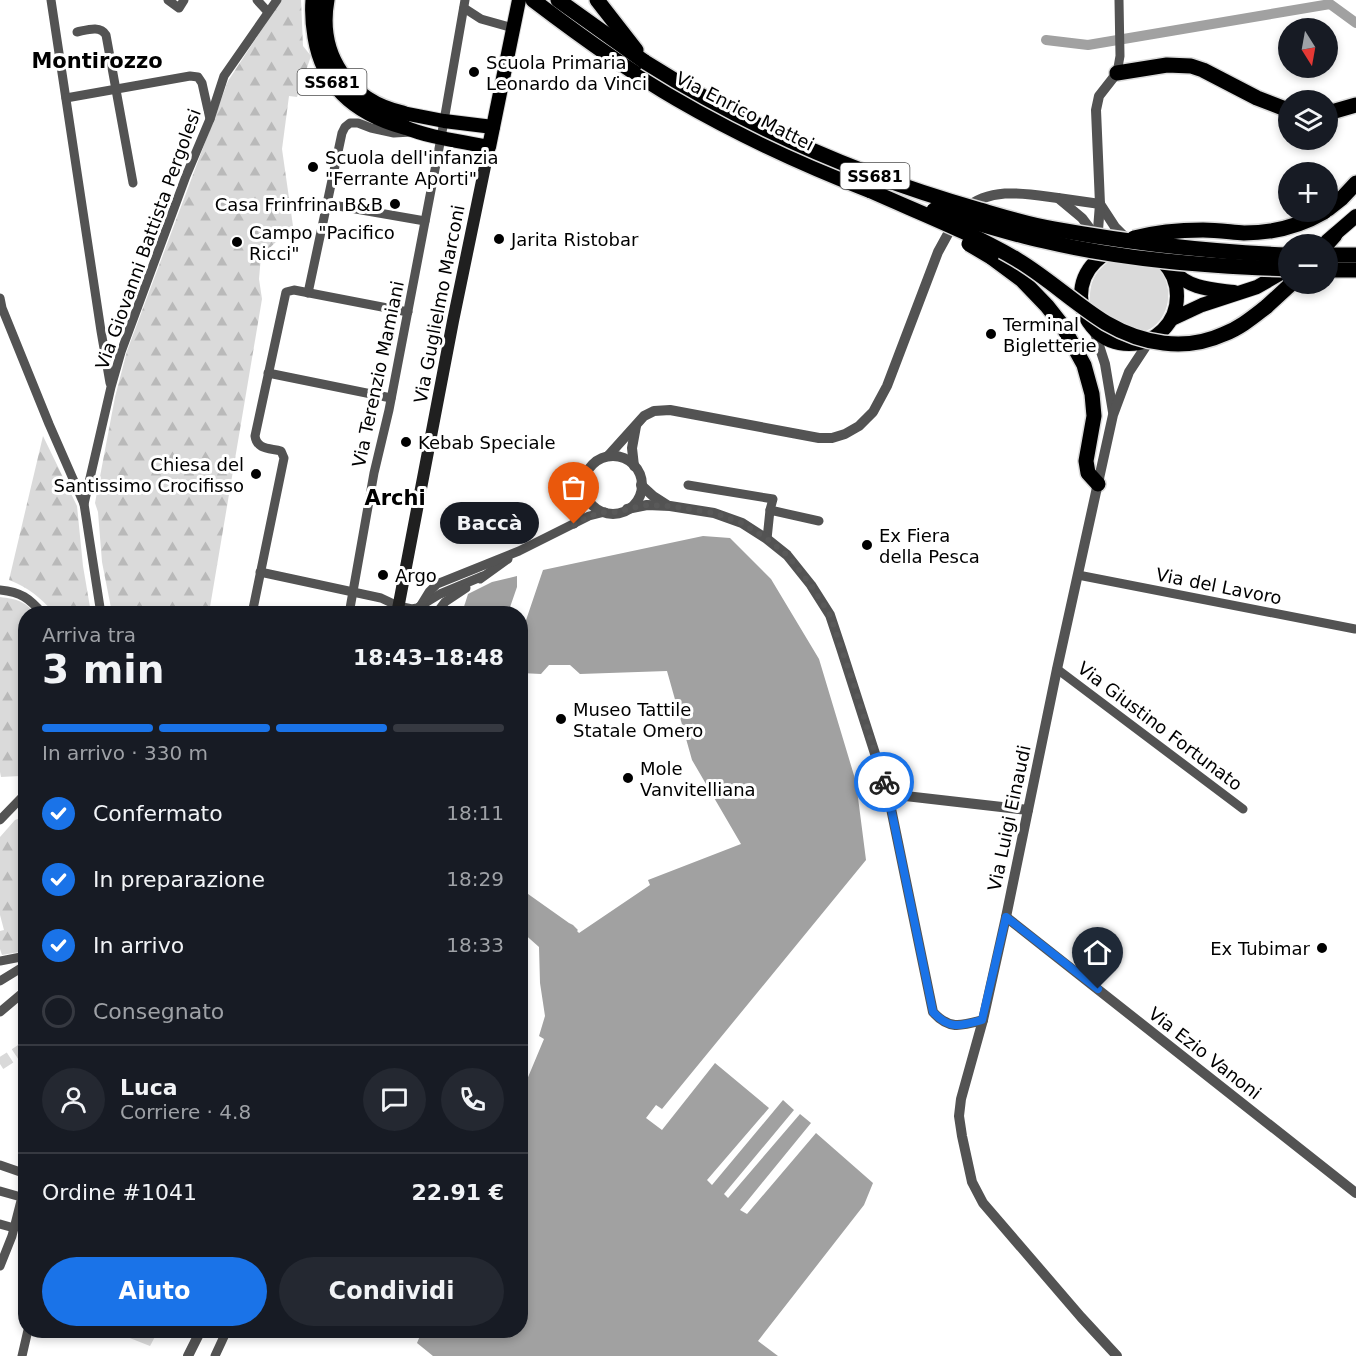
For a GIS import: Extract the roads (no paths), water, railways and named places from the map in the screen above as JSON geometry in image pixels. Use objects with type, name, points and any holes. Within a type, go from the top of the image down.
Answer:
[{"type":"highway","name":"SS681","points":[[313,0],[313,29],[318,52],[333,83],[346,97],[379,120],[406,124]]},
{"type":"highway","name":"SS681","points":[[327,0],[326,32],[337,67],[348,82],[364,96],[406,124]]},
{"type":"highway","name":"Via Enrico Mattei","points":[[523,0],[699,112],[798,162],[871,191],[1062,245],[1172,261],[1278,268]]},
{"type":"highway","name":"Via Enrico Mattei","points":[[558,0],[645,62],[714,102],[828,157],[896,184],[1024,223],[1129,244],[1278,255]]},
{"type":"highway","name":"SS681","points":[[597,0],[645,62]]},
{"type":"highway","points":[[1117,73],[1167,65],[1191,66],[1203,69],[1257,98],[1278,106]]},
{"type":"highway","points":[[1338,110],[1356,105]]},
{"type":"highway","points":[[1338,201],[1356,183]]},
{"type":"highway","points":[[871,191],[997,248],[1043,276],[1104,321],[1155,342],[1175,344],[1208,340],[1224,334],[1266,307],[1280,294]]},
{"type":"highway","points":[[871,191],[977,248],[1022,280],[1047,306],[1062,326],[1084,365],[1092,394],[1094,416],[1086,461],[1088,473],[1098,484]]},
{"type":"highway","points":[[1129,244],[1159,232],[1203,230],[1247,233],[1284,228],[1303,222]]},
{"type":"highway","points":[[1338,255],[1356,255]]},
{"type":"highway","points":[[1338,270],[1356,270]]},
{"type":"main road","name":"Via Guglielmo Marconi","points":[[399,606],[453,321],[513,28],[523,0]]},
{"type":"main road","points":[[406,124],[440,120],[493,127]]},
{"type":"main road","points":[[406,124],[437,137],[489,147]]},
{"type":"main road","points":[[1336,234],[1356,216]]},
{"type":"main road","name":"Via Enrico Mattei","points":[[1092,265],[1104,254],[1129,244],[1151,252],[1164,261],[1181,279],[1193,285],[1208,289],[1242,292]]},
{"type":"main road","points":[[1164,261],[1173,274],[1178,289],[1178,304],[1172,319]]},
{"type":"main road","points":[[1092,265],[1084,277],[1081,291],[1086,318],[1094,330],[1106,339],[1121,344],[1136,344],[1150,340]]},
{"type":"main road","name":"Via Enrico Mattei","points":[[1150,340],[1163,331],[1172,319],[1202,305],[1267,282],[1278,275]]},
{"type":"street","points":[[51,0],[111,387]]},
{"type":"street","points":[[168,0],[179,8],[184,0]]},
{"type":"street","points":[[257,0],[268,12]]},
{"type":"street","name":"Via Giovanni Battista Pergolesi","points":[[84,504],[121,352],[186,176],[210,119],[224,76],[277,0]]},
{"type":"street","points":[[1092,265],[1098,238],[1100,204],[1096,110],[1099,96],[1117,73],[1120,56],[1119,0]]},
{"type":"street","points":[[465,4],[482,19],[513,28]]},
{"type":"street","name":"Via Terenzio Mamiani","points":[[350,606],[371,485],[391,398],[425,221],[440,120],[465,4]]},
{"type":"street","points":[[77,32],[99,29],[104,32],[133,183]]},
{"type":"street","points":[[66,98],[190,76],[198,77],[202,83],[210,119]]},
{"type":"street","points":[[308,293],[342,133],[347,124],[358,123],[398,134],[406,124]]},
{"type":"street","points":[[608,456],[649,413],[663,410],[814,438],[845,435],[865,421],[881,399],[938,252],[959,214],[978,200],[998,194],[1024,194],[1100,204]]},
{"type":"street","points":[[1057,198],[1082,218],[1098,238]]},
{"type":"street","points":[[327,204],[425,221]]},
{"type":"street","name":"Via Enrico Mattei","points":[[1100,204],[1129,244]]},
{"type":"street","points":[[254,606],[284,458],[281,451],[261,447],[256,443],[255,433],[286,292],[291,290],[408,312]]},
{"type":"street","points":[[0,298],[49,424],[84,504],[100,606]]},
{"type":"street","name":"Via Luigi Einaudi","points":[[1094,330],[1105,364],[1113,415]]},
{"type":"street","name":"Via Luigi Einaudi","points":[[1117,1356],[983,1203],[972,1182],[960,1116],[961,1100],[1006,917],[1077,575],[1113,415],[1129,372],[1150,340]]},
{"type":"street","points":[[268,373],[391,398]]},
{"type":"street","points":[[634,466],[632,448],[636,425]]},
{"type":"street","points":[[421,606],[429,592],[437,584],[519,551],[589,516],[605,512],[621,512],[635,503],[642,485],[638,471],[627,459],[618,456],[600,459],[587,471],[584,479],[586,496],[597,509],[605,512]]},
{"type":"street","points":[[642,485],[653,496],[670,506]]},
{"type":"street","points":[[688,485],[773,499],[767,539]]},
{"type":"street","points":[[574,524],[586,496]]},
{"type":"street","points":[[627,509],[647,505],[670,506],[714,513],[742,523],[787,555],[811,585],[830,615],[888,794],[933,1012],[942,1022],[961,1026],[982,1020]]},
{"type":"street","points":[[770,510],[819,521]]},
{"type":"street","points":[[442,606],[519,551]]},
{"type":"street","points":[[260,572],[381,598],[392,606]]},
{"type":"street","name":"Via del Lavoro","points":[[1077,575],[1355,629]]},
{"type":"street","points":[[424,606],[440,594],[483,576]]},
{"type":"street","points":[[0,590],[20,594],[36,606]]},
{"type":"street","name":"Via Giustino Fortunato","points":[[1057,669],[1243,809]]},
{"type":"street","points":[[888,794],[1028,810]]},
{"type":"street","points":[[0,820],[18,801]]},
{"type":"street","name":"Via Ezio Vanoni","points":[[1006,917],[1356,1193]]},
{"type":"street","points":[[0,961],[18,958]]},
{"type":"street","points":[[0,981],[18,970]]},
{"type":"street","points":[[0,1012],[18,997]]},
{"type":"street","points":[[0,1165],[18,1171]]},
{"type":"street","points":[[0,1191],[18,1196]]},
{"type":"street","points":[[0,1266],[12,1236],[18,1210]]},
{"type":"street","points":[[0,1224],[14,1228]]},
{"type":"street","points":[[22,1356],[26,1338]]},
{"type":"street","points":[[188,1356],[197,1338]]},
{"type":"street","points":[[215,1356],[223,1338]]},
{"type":"waterway","points":[[1046,40],[1088,45],[1330,4],[1356,23]]},
{"type":"tunnel","points":[[0,1064],[18,1052]]},
{"type":"place","name":"Scuola Primaria Leonardo da Vinci","points":[[474,72]]},
{"type":"place","name":"Scuola dell'infanzia \"Ferrante Aporti\"","points":[[313,167]]},
{"type":"place","name":"Casa Frinfrina B&B","points":[[395,204]]},
{"type":"place","name":"Jarita Ristobar","points":[[499,239]]},
{"type":"place","name":"Campo \"Pacifico Ricci\"","points":[[237,242]]},
{"type":"place","name":"Terminal Bigletterie","points":[[991,334]]},
{"type":"place","name":"Kebab Speciale","points":[[406,442]]},
{"type":"place","name":"Chiesa del Santissimo Crocifisso","points":[[256,474]]},
{"type":"place","name":"Baccà","points":[[574,524]]},
{"type":"place","name":"Ex Fiera della Pesca","points":[[867,545]]},
{"type":"place","name":"Argo","points":[[383,575]]},
{"type":"place","name":"Museo Tattile Statale Omero","points":[[561,719]]},
{"type":"place","name":"Mole Vanvitelliana","points":[[628,778]]},
{"type":"place","name":"Ex Tubimar","points":[[1322,948]]},
{"type":"district","name":"Montirozzo","points":[[97,61]]},
{"type":"district","name":"Archi","points":[[395,498]]}]
